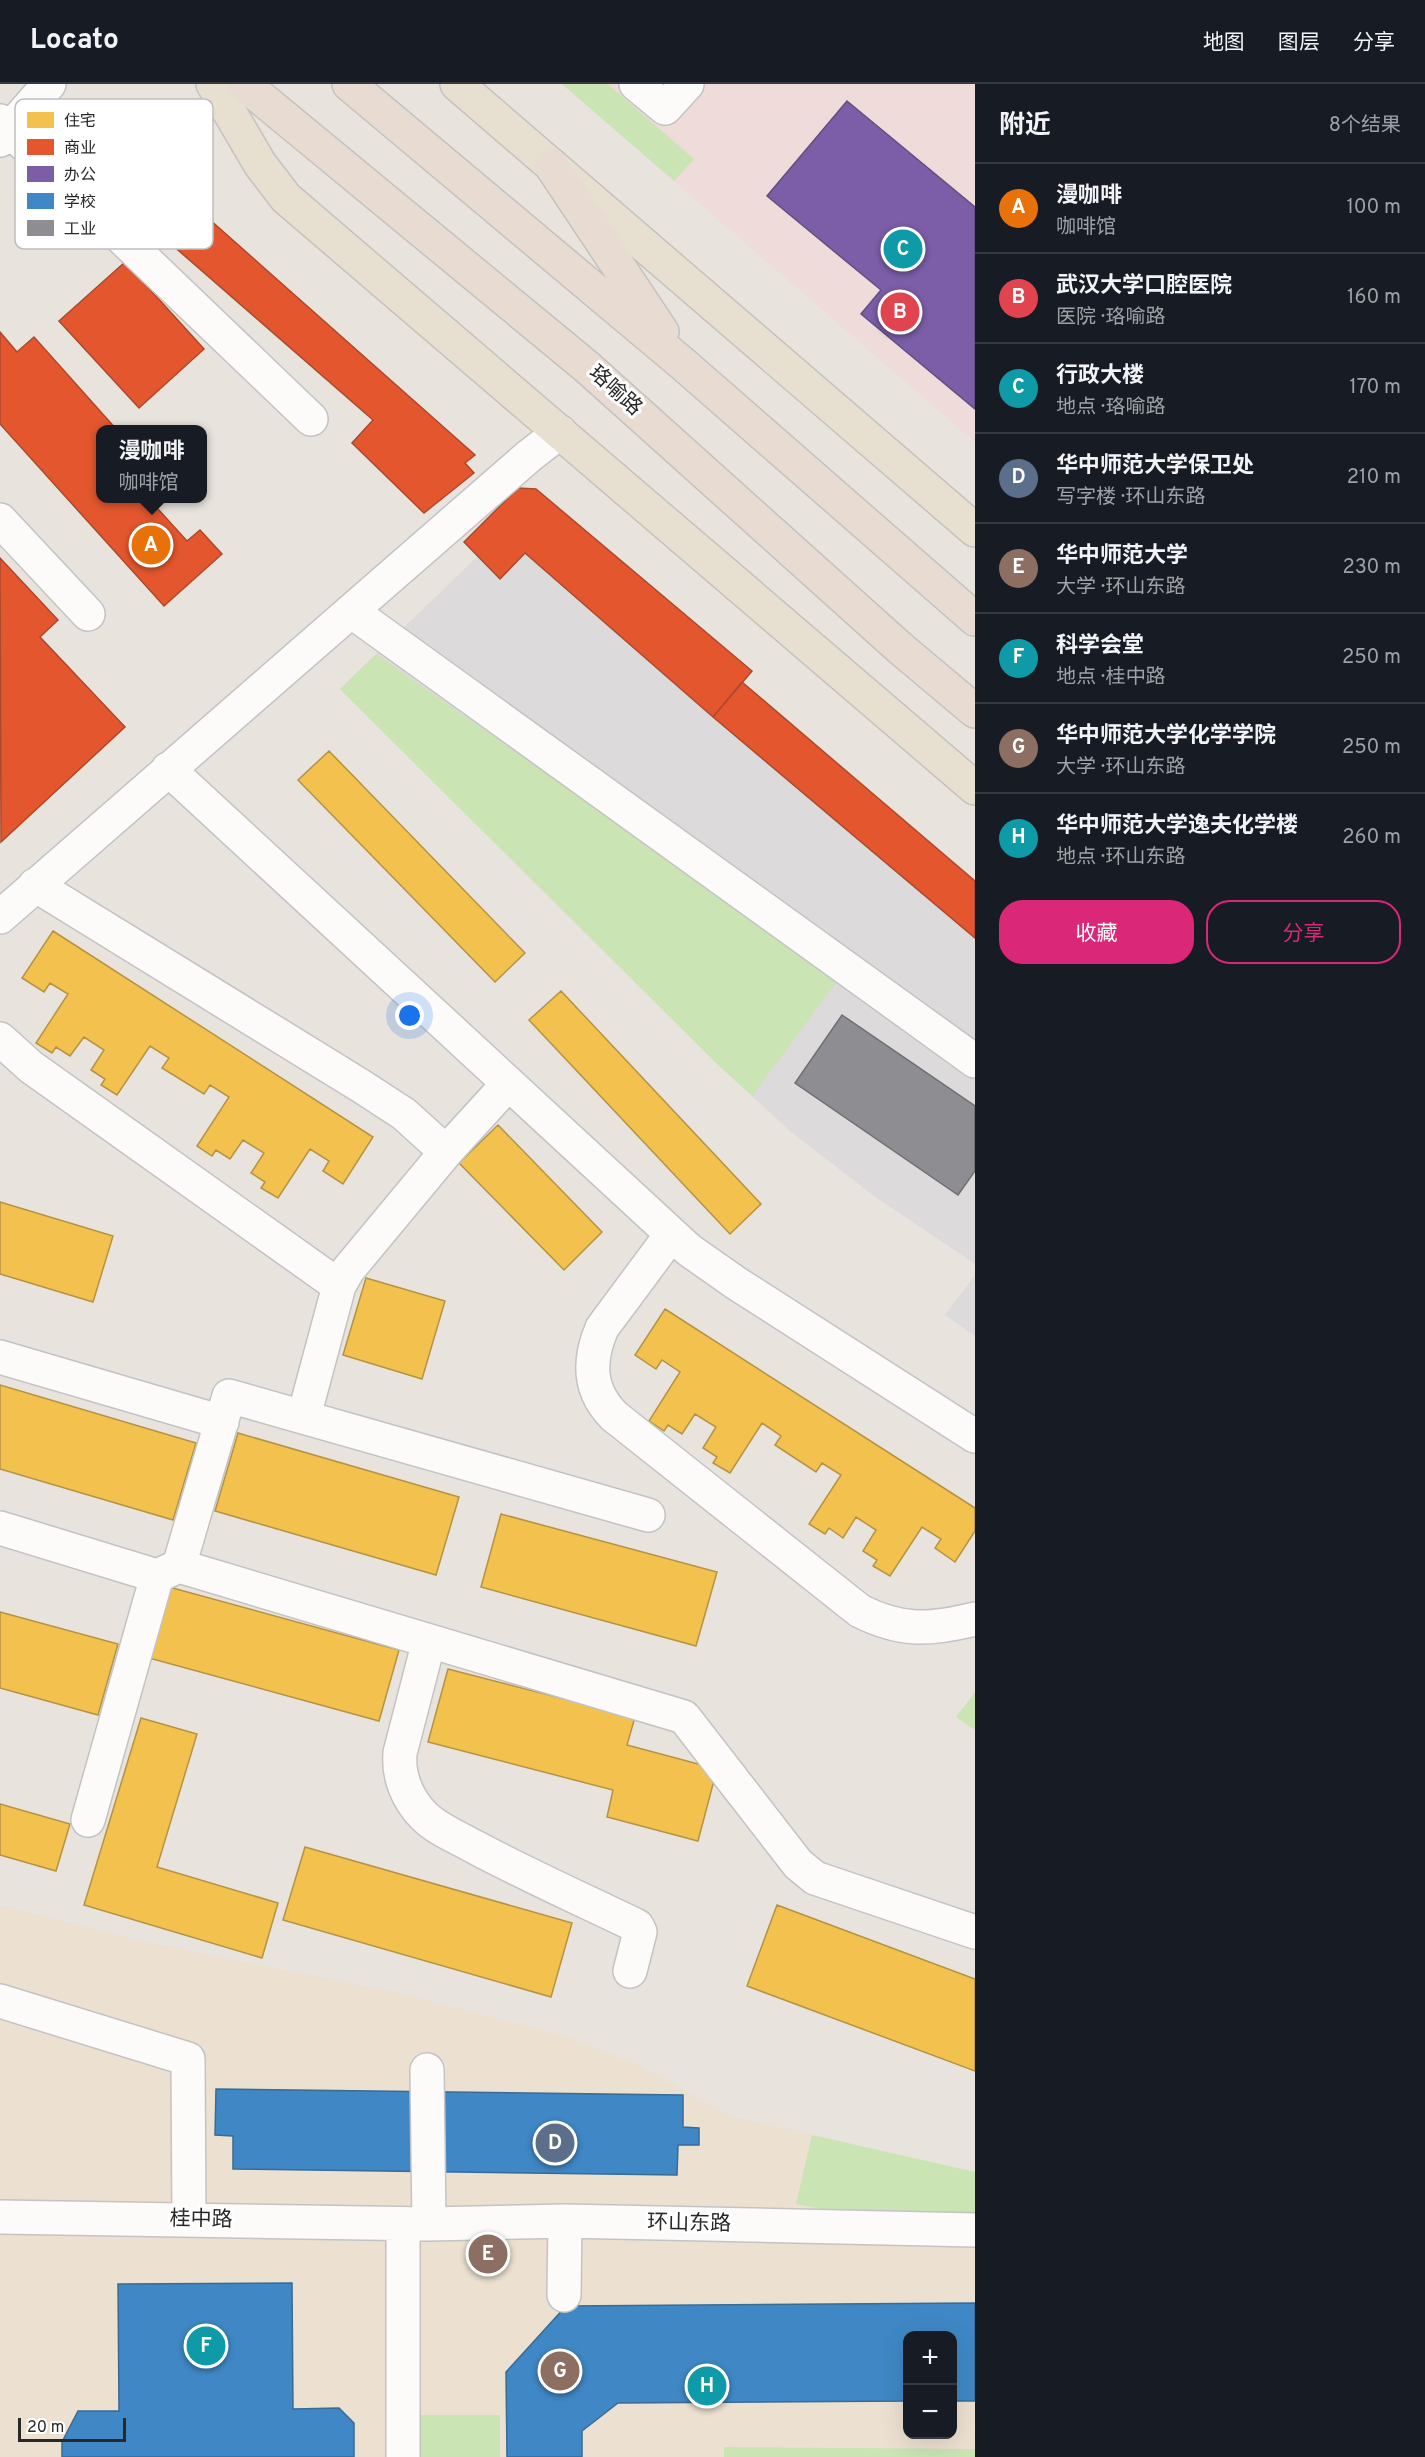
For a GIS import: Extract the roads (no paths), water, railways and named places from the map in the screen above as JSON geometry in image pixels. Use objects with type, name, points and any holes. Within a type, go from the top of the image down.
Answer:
[{"type":"highway","name":"珞喻路","points":[[244,84],[587,367],[900,648],[975,711]]},
{"type":"highway","points":[[349,84],[683,364],[975,618]]},
{"type":"highway","points":[[551,165],[683,364]]},
{"type":"main road","points":[[213,84],[260,164],[286,198],[975,788]]},
{"type":"main road","points":[[457,84],[975,530]]},
{"type":"street","points":[[34,99],[49,84]]},
{"type":"street","points":[[636,84],[665,108],[687,84]]},
{"type":"street","points":[[15,118],[3,130],[15,141]]},
{"type":"street","points":[[130,249],[311,419]]},
{"type":"street","points":[[446,1152],[404,1114],[361,1086],[12,898],[168,769],[560,432]]},
{"type":"street","points":[[0,520],[88,614]]},
{"type":"street","points":[[351,611],[975,1061]]},
{"type":"street","points":[[168,769],[671,1235],[736,1283],[975,1436]]},
{"type":"street","points":[[0,1039],[31,1066],[339,1286]]},
{"type":"street","points":[[304,1416],[339,1286],[358,1257],[446,1152],[508,1084]]},
{"type":"street","points":[[671,1235],[602,1328],[595,1345],[592,1365],[595,1386],[602,1404],[614,1416],[860,1611],[878,1620],[913,1629],[930,1629],[975,1619]]},
{"type":"street","points":[[0,1357],[222,1422]]},
{"type":"street","points":[[88,1820],[168,1571],[222,1422],[229,1396],[648,1515]]},
{"type":"street","points":[[0,1528],[429,1641],[684,1717],[798,1864],[815,1878],[975,1932]]},
{"type":"street","points":[[429,1641],[400,1753],[399,1768],[407,1792],[422,1814],[433,1824],[494,1857],[637,1926],[640,1932],[630,1971]]},
{"type":"street","points":[[0,2001],[188,2059],[189,2220]]},
{"type":"street","points":[[404,2457],[416,2224],[427,2070]]},
{"type":"street","name":"桂中路","points":[[0,2217],[416,2224]]},
{"type":"street","points":[[564,2295],[565,2221]]},
{"type":"street","name":"环山东路","points":[[416,2224],[565,2221],[975,2230]]},
{"type":"place","name":"行政大楼","points":[[903,249]]},
{"type":"place","name":"武汉大学口腔医院","points":[[900,312]]},
{"type":"place","name":"漫咖啡","points":[[151,545]]},
{"type":"place","name":"华中师范大学保卫处","points":[[555,2143]]},
{"type":"place","name":"华中师范大学","points":[[488,2254]]},
{"type":"place","name":"科学会堂","points":[[206,2346]]},
{"type":"place","name":"华中师范大学化学学院","points":[[560,2371]]},
{"type":"place","name":"华中师范大学逸夫化学楼","points":[[707,2386]]}]
